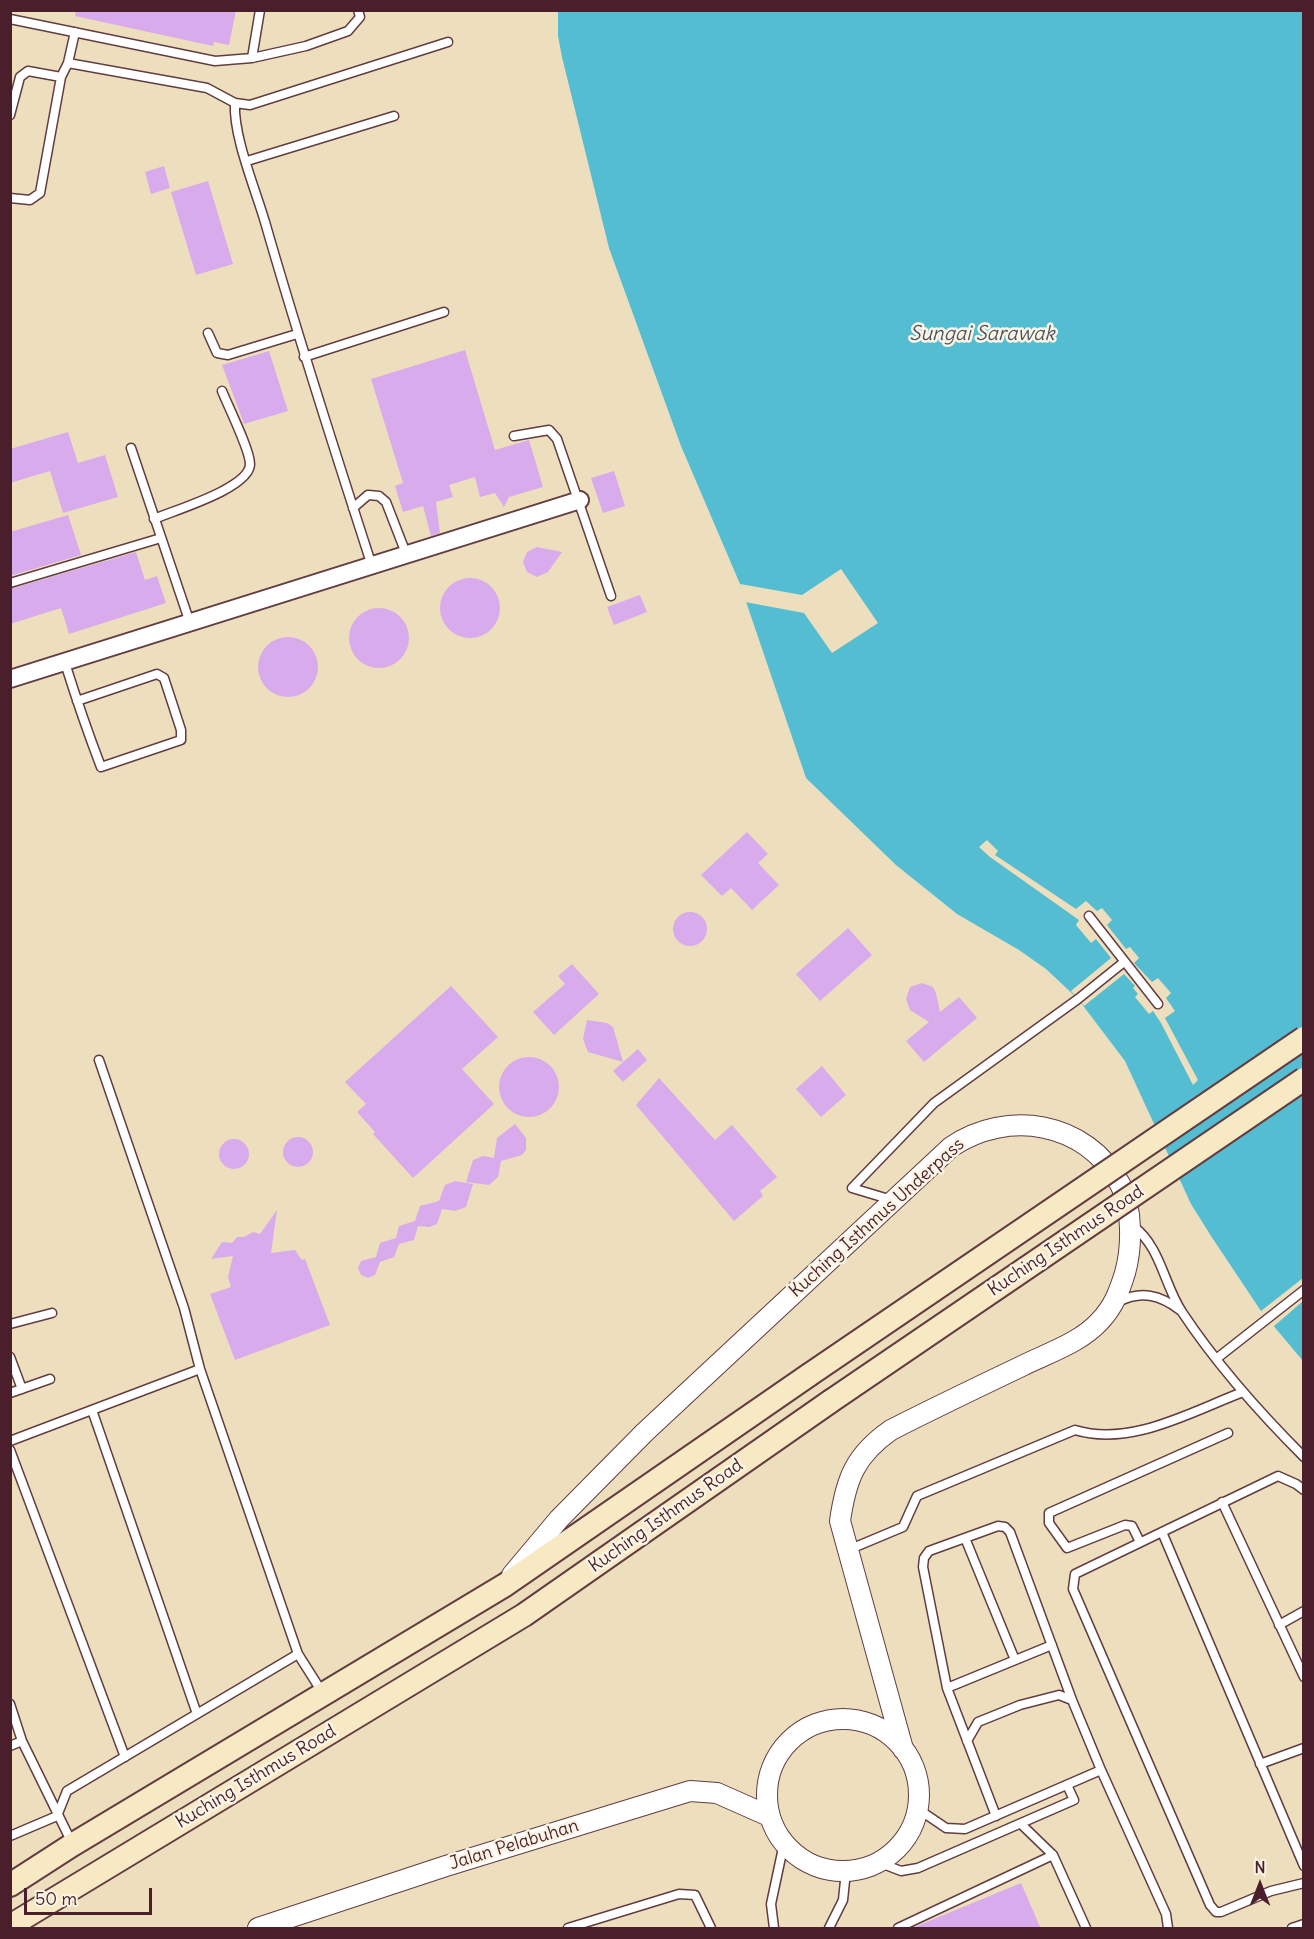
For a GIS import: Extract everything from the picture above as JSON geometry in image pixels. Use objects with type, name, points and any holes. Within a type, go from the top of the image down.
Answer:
[{"type":"main road","name":"Kuching Isthmus Road","points":[[10,1885],[72,1845],[505,1585],[1304,1038]]},
{"type":"main road","name":"Kuching Isthmus Road","points":[[10,1926],[524,1615],[831,1401],[1304,1079]]},
{"type":"street","points":[[10,679],[580,500]]},
{"type":"street","name":"Kuching Isthmus Underpass","points":[[505,1585],[559,1519],[637,1440],[951,1147],[972,1133],[1009,1124],[1042,1126],[1076,1140],[1098,1155],[1121,1185],[1130,1224],[1129,1258],[1114,1304],[1084,1336],[927,1411],[874,1442],[857,1462],[845,1489],[840,1521],[903,1749]]},
{"type":"street","points":[[830,1720],[851,1720],[871,1725],[889,1735],[903,1749],[917,1778],[918,1809],[904,1840],[878,1862],[846,1871],[823,1868],[801,1859],[784,1843],[769,1816],[766,1800],[772,1767],[793,1738],[811,1726],[830,1720]]},
{"type":"street","name":"Jalan Pelabuhan","points":[[258,1929],[446,1866],[690,1791],[717,1793],[769,1816]]},
{"type":"lane","points":[[252,58],[260,10]]},
{"type":"lane","points":[[10,19],[215,61],[252,58],[288,51],[348,31],[360,17],[358,10]]},
{"type":"lane","points":[[10,198],[30,200],[40,193],[61,77],[69,63],[75,32]]},
{"type":"lane","points":[[69,63],[207,88],[235,103],[250,105],[448,42]]},
{"type":"lane","points":[[10,115],[12,100],[20,77],[28,71],[61,77]]},
{"type":"lane","points":[[235,103],[234,128],[247,161],[304,357],[372,567]]},
{"type":"lane","points":[[247,161],[394,116]]},
{"type":"lane","points":[[304,357],[444,312]]},
{"type":"lane","points":[[208,333],[217,352],[228,355],[297,334]]},
{"type":"lane","points":[[154,519],[231,488],[247,476],[250,463],[222,391]]},
{"type":"lane","points":[[514,436],[549,430],[558,439],[611,596]]},
{"type":"lane","points":[[131,448],[190,623]]},
{"type":"lane","points":[[353,508],[368,495],[379,496],[386,502],[406,556]]},
{"type":"lane","points":[[10,583],[161,538]]},
{"type":"lane","points":[[65,663],[77,701],[101,767],[181,740],[181,730],[164,678],[157,674],[77,701]]},
{"type":"lane","points":[[1089,916],[1158,1004]]},
{"type":"lane","points":[[892,1200],[852,1188],[934,1102],[1078,999],[1124,962]]},
{"type":"lane","points":[[99,1060],[184,1308],[200,1370],[298,1654],[323,1694]]},
{"type":"lane","points":[[1130,1224],[1145,1235],[1171,1284],[1181,1310],[1216,1359],[1243,1392],[1304,1457]]},
{"type":"lane","points":[[1216,1359],[1304,1290]]},
{"type":"lane","points":[[1114,1304],[1133,1294],[1167,1300],[1181,1310]]},
{"type":"lane","points":[[10,1324],[52,1312]]},
{"type":"lane","points":[[10,1357],[22,1389]]},
{"type":"lane","points":[[10,1440],[200,1370]]},
{"type":"lane","points":[[10,1393],[50,1379]]},
{"type":"lane","points":[[848,1550],[903,1527],[917,1496],[1075,1430],[1093,1435],[1132,1434],[1243,1392]]},
{"type":"lane","points":[[92,1410],[197,1714]]},
{"type":"lane","points":[[1140,1542],[1132,1526],[1125,1525],[1066,1548],[1049,1523],[1049,1513],[1228,1433]]},
{"type":"lane","points":[[10,1450],[125,1757]]},
{"type":"lane","points":[[1304,1490],[1278,1476],[1075,1574],[1073,1589],[1210,1905],[1216,1912],[1221,1912],[1271,1891],[1304,1883]]},
{"type":"lane","points":[[1222,1502],[1304,1677]]},
{"type":"lane","points":[[996,1816],[947,1688],[923,1567],[924,1558],[929,1551],[998,1526],[1005,1527],[1010,1532],[1072,1700],[1166,1914],[1168,1929]]},
{"type":"lane","points":[[1162,1532],[1304,1866]]},
{"type":"lane","points":[[965,1538],[1015,1660]]},
{"type":"lane","points":[[1279,1625],[1304,1611]]},
{"type":"lane","points":[[947,1688],[1052,1645]]},
{"type":"lane","points":[[10,1836],[57,1816],[67,1791],[298,1654]]},
{"type":"lane","points":[[967,1741],[978,1722],[1020,1705],[1059,1695],[1072,1700]]},
{"type":"lane","points":[[10,1704],[22,1741],[72,1845]]},
{"type":"lane","points":[[10,1746],[22,1741]]},
{"type":"lane","points":[[1260,1764],[1304,1748]]},
{"type":"lane","points":[[918,1809],[946,1828],[965,1829],[1101,1770]]},
{"type":"lane","points":[[878,1862],[901,1871],[918,1868],[1074,1800],[1067,1785]]},
{"type":"lane","points":[[1020,1824],[1053,1855],[1086,1929]]},
{"type":"lane","points":[[774,1929],[771,1904],[784,1843]]},
{"type":"lane","points":[[898,1929],[1053,1855]]},
{"type":"lane","points":[[829,1929],[843,1900],[846,1871]]},
{"type":"lane","points":[[568,1929],[679,1894],[695,1895],[711,1929]]},
{"type":"lane","points":[[1292,1929],[1304,1924]]},
{"type":"water","name":"Sungai Sarawak","points":[[558,10],[1303,11],[1303,1361],[1261,1311],[1191,1204],[1125,1061],[1078,999],[1046,969],[1019,950],[957,914],[896,865],[806,778],[740,584],[681,446],[609,248],[562,57],[558,36]]},
{"type":"pier","points":[[841,569],[878,623],[832,653],[804,613],[745,602],[740,584],[802,595]]},
{"type":"pier","points":[[987,840],[998,851],[995,855],[1076,909],[1086,901],[1097,911],[1102,908],[1112,920],[1107,925],[1126,949],[1130,947],[1139,958],[1134,963],[1152,982],[1158,978],[1171,993],[1166,998],[1175,1011],[1165,1018],[1198,1080],[1193,1085],[1161,1023],[1153,1011],[1149,1014],[1135,997],[1138,994],[1133,988],[1135,986],[1124,974],[1084,1006],[1071,991],[1111,958],[1096,939],[1091,943],[1076,925],[1079,920],[979,847]]},
{"type":"pier","points":[[1303,1278],[1303,1301],[1273,1327],[1261,1311]]},
{"type":"building","points":[[76,10],[236,10],[229,45],[214,42],[213,46],[75,16]]},
{"type":"building","points":[[164,166],[170,188],[151,194],[145,172]]},
{"type":"building","points":[[208,181],[233,264],[196,275],[171,192]]},
{"type":"building","points":[[465,350],[495,450],[529,440],[543,487],[509,497],[504,507],[495,493],[480,497],[475,477],[449,485],[453,497],[436,502],[440,533],[431,536],[423,506],[403,512],[395,486],[403,483],[371,379]]},
{"type":"building","points":[[269,351],[288,411],[244,424],[222,365]]},
{"type":"building","points":[[68,432],[78,463],[105,455],[118,497],[63,513],[50,471],[10,483],[10,449]]},
{"type":"building","points":[[614,471],[625,506],[603,513],[591,478]]},
{"type":"building","points":[[68,515],[81,555],[10,576],[10,532]]},
{"type":"building","points":[[537,547],[562,552],[548,572],[537,577],[527,572],[523,562],[527,552]]},
{"type":"building","points":[[136,552],[145,580],[157,576],[166,603],[69,634],[61,608],[10,624],[10,589]]},
{"type":"building","points":[[470,578],[487,583],[495,591],[500,608],[495,625],[487,633],[470,638],[453,633],[445,625],[440,608],[445,591],[453,583]]},
{"type":"building","points":[[640,595],[647,612],[614,625],[607,607]]},
{"type":"building","points":[[379,608],[396,613],[404,621],[409,638],[404,655],[396,663],[379,668],[362,663],[354,655],[349,638],[354,621],[362,613]]},
{"type":"building","points":[[288,637],[305,642],[313,650],[318,667],[313,684],[305,692],[288,697],[271,692],[263,684],[258,667],[263,650],[271,642]]},
{"type":"building","points":[[747,832],[768,854],[758,863],[779,885],[752,910],[731,888],[722,896],[701,875]]},
{"type":"building","points":[[690,912],[702,917],[707,929],[702,941],[690,946],[678,941],[673,929],[678,917]]},
{"type":"building","points":[[848,928],[872,955],[820,1001],[796,974]]},
{"type":"building","points":[[572,964],[599,994],[554,1035],[533,1012],[565,984],[558,976]]},
{"type":"building","points":[[922,983],[933,987],[940,1012],[959,997],[977,1018],[924,1062],[906,1041],[929,1022],[910,1010],[906,999],[910,987]]},
{"type":"building","points":[[451,986],[498,1037],[462,1069],[494,1104],[413,1178],[373,1134],[375,1132],[357,1112],[366,1104],[345,1082]]},
{"type":"building","points":[[587,1020],[607,1023],[613,1027],[623,1062],[588,1052],[583,1039]]},
{"type":"building","points":[[638,1049],[647,1060],[623,1082],[613,1071]]},
{"type":"building","points":[[529,1057],[546,1062],[554,1070],[559,1087],[554,1104],[546,1112],[529,1117],[512,1112],[504,1104],[499,1087],[504,1070],[512,1062]]},
{"type":"building","points":[[822,1066],[846,1095],[821,1117],[796,1089]]},
{"type":"building","points":[[659,1078],[715,1140],[732,1125],[777,1177],[760,1191],[763,1196],[734,1221],[636,1105]]},
{"type":"building","points":[[515,1124],[526,1138],[526,1150],[522,1155],[501,1161],[498,1177],[489,1185],[466,1182],[473,1160],[483,1156],[494,1158],[497,1138]]},
{"type":"building","points":[[298,1137],[309,1141],[313,1152],[309,1163],[298,1167],[287,1163],[283,1152],[287,1141]]},
{"type":"building","points":[[234,1139],[245,1143],[249,1154],[245,1165],[234,1169],[223,1165],[219,1154],[223,1143]]},
{"type":"building","points":[[455,1181],[473,1184],[466,1207],[455,1211],[442,1209],[437,1224],[429,1227],[418,1226],[414,1240],[399,1244],[394,1257],[380,1262],[375,1275],[368,1278],[361,1275],[358,1268],[361,1261],[376,1257],[380,1243],[396,1238],[399,1226],[415,1221],[420,1206],[439,1201],[445,1185]]},
{"type":"building","points":[[277,1210],[271,1253],[295,1250],[302,1260],[305,1259],[330,1325],[235,1360],[210,1294],[231,1287],[228,1277],[233,1256],[211,1259],[222,1242],[232,1243],[237,1237],[244,1237],[253,1232],[260,1234]]},
{"type":"building","points":[[1021,1883],[1041,1929],[912,1929],[912,1928]]}]
